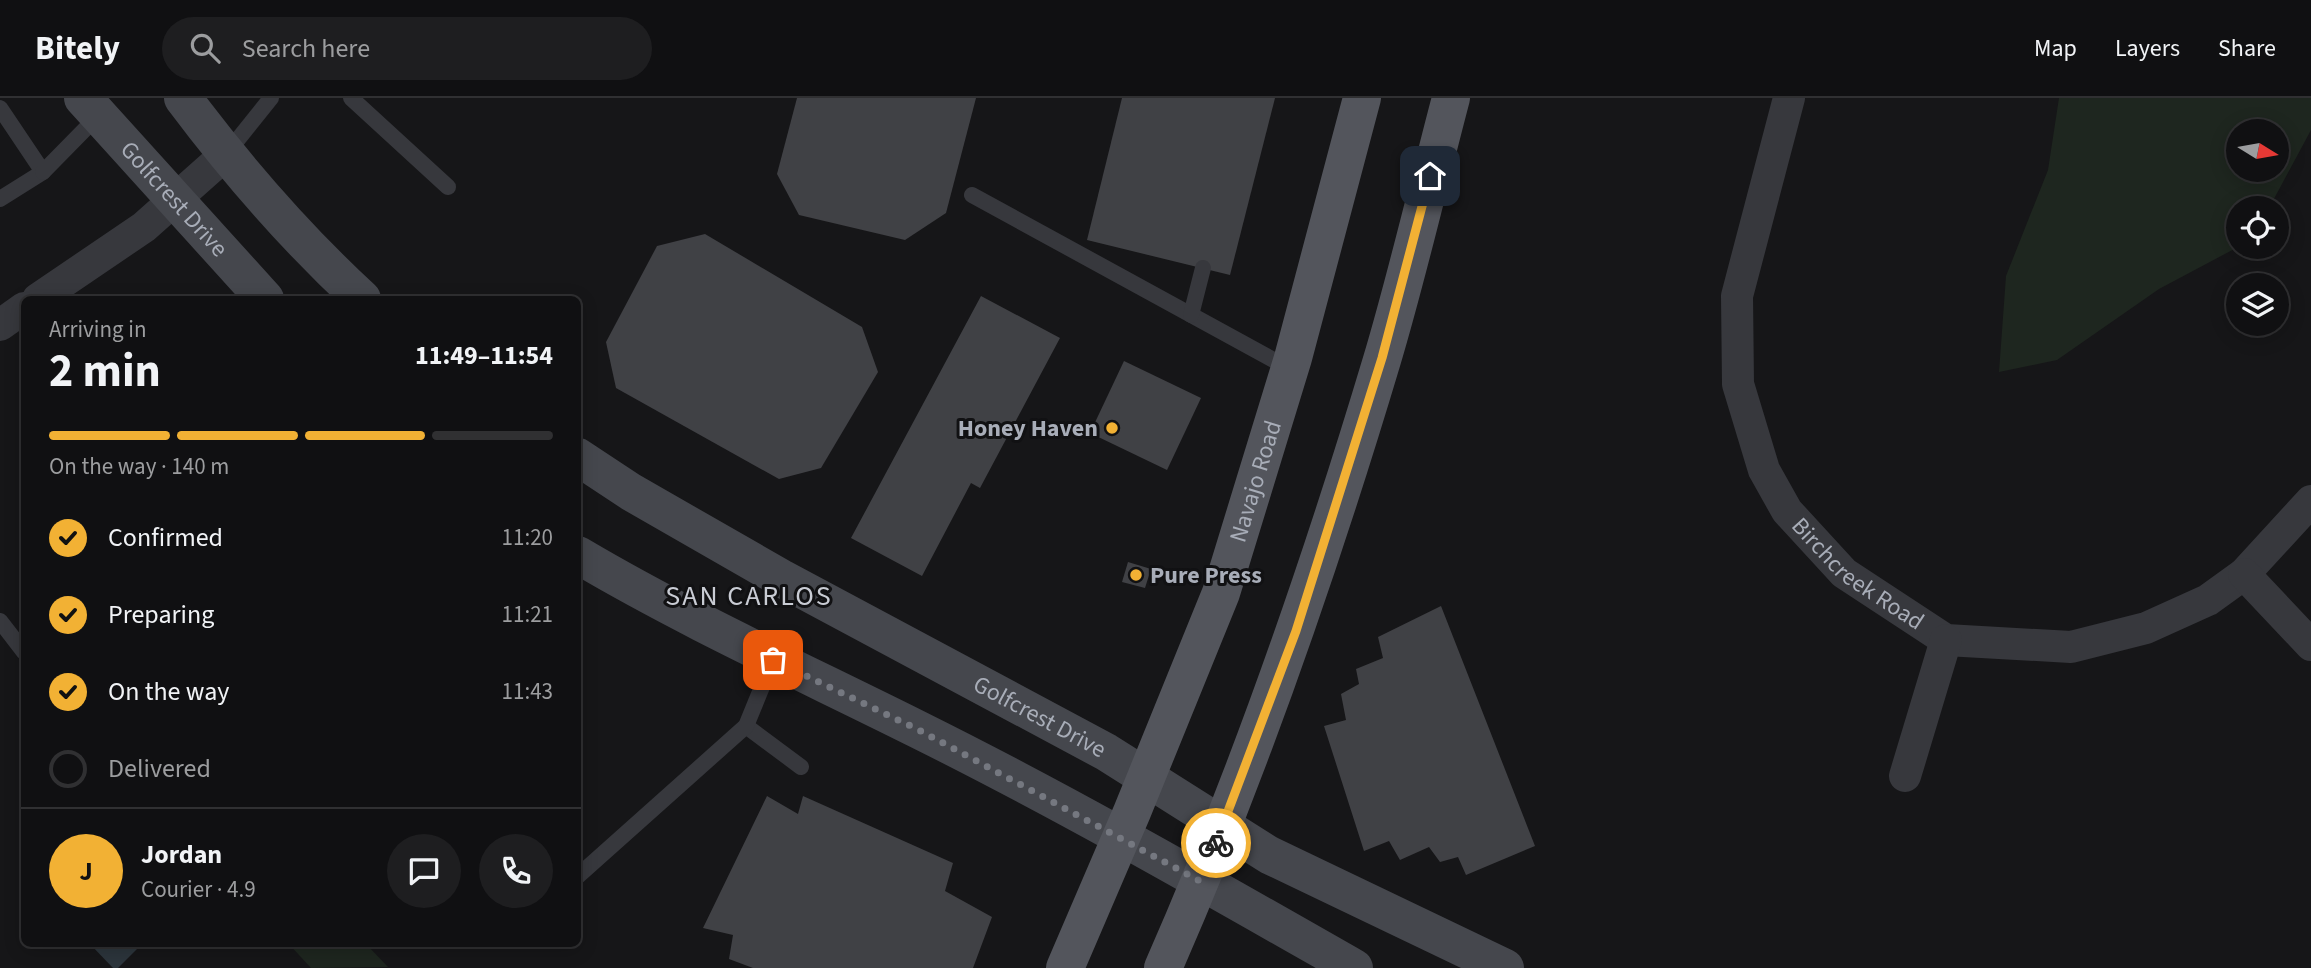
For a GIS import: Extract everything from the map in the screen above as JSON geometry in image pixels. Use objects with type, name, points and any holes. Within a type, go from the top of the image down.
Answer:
[{"type":"main road","points":[[183,98],[225,155],[320,260],[359,296]]},
{"type":"main road","name":"Navajo Road","points":[[1065,968],[1146,779],[1221,593],[1290,369],[1362,98]]},
{"type":"main road","points":[[1163,968],[1223,827],[1292,643],[1382,358],[1451,98]]},
{"type":"main road","name":"Golfcrest Drive","points":[[91,107],[262,296]]},
{"type":"main road","name":"Golfcrest Drive","points":[[581,459],[631,492],[780,578],[1095,745],[1269,855],[1505,968]]},
{"type":"main road","points":[[581,557],[660,604],[917,729],[1122,836],[1354,968]]},
{"type":"street","name":"Birchcreek Road","points":[[1789,98],[1737,296],[1738,384],[1764,470],[1787,511],[1844,573],[1946,640],[2071,647],[2146,628],[2208,600],[2244,574],[2311,501]]},
{"type":"street","points":[[42,296],[144,227],[225,155]]},
{"type":"street","points":[[0,325],[21,310]]},
{"type":"street","points":[[2244,574],[2311,645]]},
{"type":"street","points":[[1905,776],[1946,640]]},
{"type":"lane","points":[[225,155],[271,98]]},
{"type":"lane","points":[[351,98],[448,187]]},
{"type":"lane","points":[[0,199],[43,172],[91,107]]},
{"type":"lane","points":[[0,108],[43,172]]},
{"type":"lane","points":[[972,195],[1290,369]]},
{"type":"lane","points":[[1191,315],[1203,268]]},
{"type":"lane","points":[[0,621],[21,648]]},
{"type":"lane","points":[[581,873],[746,726],[773,660]]},
{"type":"lane","points":[[746,726],[801,767]]},
{"type":"shaded area","points":[[2059,98],[2311,98],[2311,130],[2289,171],[2289,119],[2226,119],[2226,182],[2283,182],[2275,196],[2226,196],[2226,253],[2159,289],[2057,360],[1999,372],[2006,276],[2048,170]]},
{"type":"shaded area","points":[[93,947],[139,947],[118,968],[113,968]]},
{"type":"shaded area","points":[[292,947],[369,947],[388,967],[311,968]]},
{"type":"building","points":[[797,98],[976,98],[946,213],[905,240],[799,215],[777,174]]},
{"type":"building","points":[[1122,98],[1275,98],[1230,275],[1087,240]]},
{"type":"building","points":[[705,234],[862,327],[878,372],[821,468],[779,479],[616,388],[606,342],[657,246]]},
{"type":"building","points":[[981,296],[1060,338],[980,488],[971,483],[922,576],[851,538]]},
{"type":"building","points":[[1124,361],[1201,398],[1167,470],[1090,433]]},
{"type":"building","name":"Pure Press","points":[[1128,562],[1151,569],[1145,588],[1122,582]]},
{"type":"building","points":[[1441,606],[1535,846],[1466,875],[1458,857],[1440,862],[1429,847],[1400,860],[1389,841],[1364,851],[1324,726],[1346,720],[1341,694],[1359,684],[1356,669],[1383,658],[1378,637]]},
{"type":"building","points":[[767,796],[798,814],[803,796],[953,863],[945,891],[992,917],[973,968],[753,968],[729,959],[733,935],[703,928]]},
{"type":"way so far","points":[[773,660],[917,729],[1122,836],[1200,881],[1216,843]]},
{"type":"place","name":"Honey Haven","points":[[1112,428]]},
{"type":"place","name":"Pure Press","points":[[1136,575]]},
{"type":"district","name":"SAN CARLOS","points":[[749,595]]},
{"type":"route","points":[[1216,843],[1296,631],[1382,358],[1430,176]]}]
